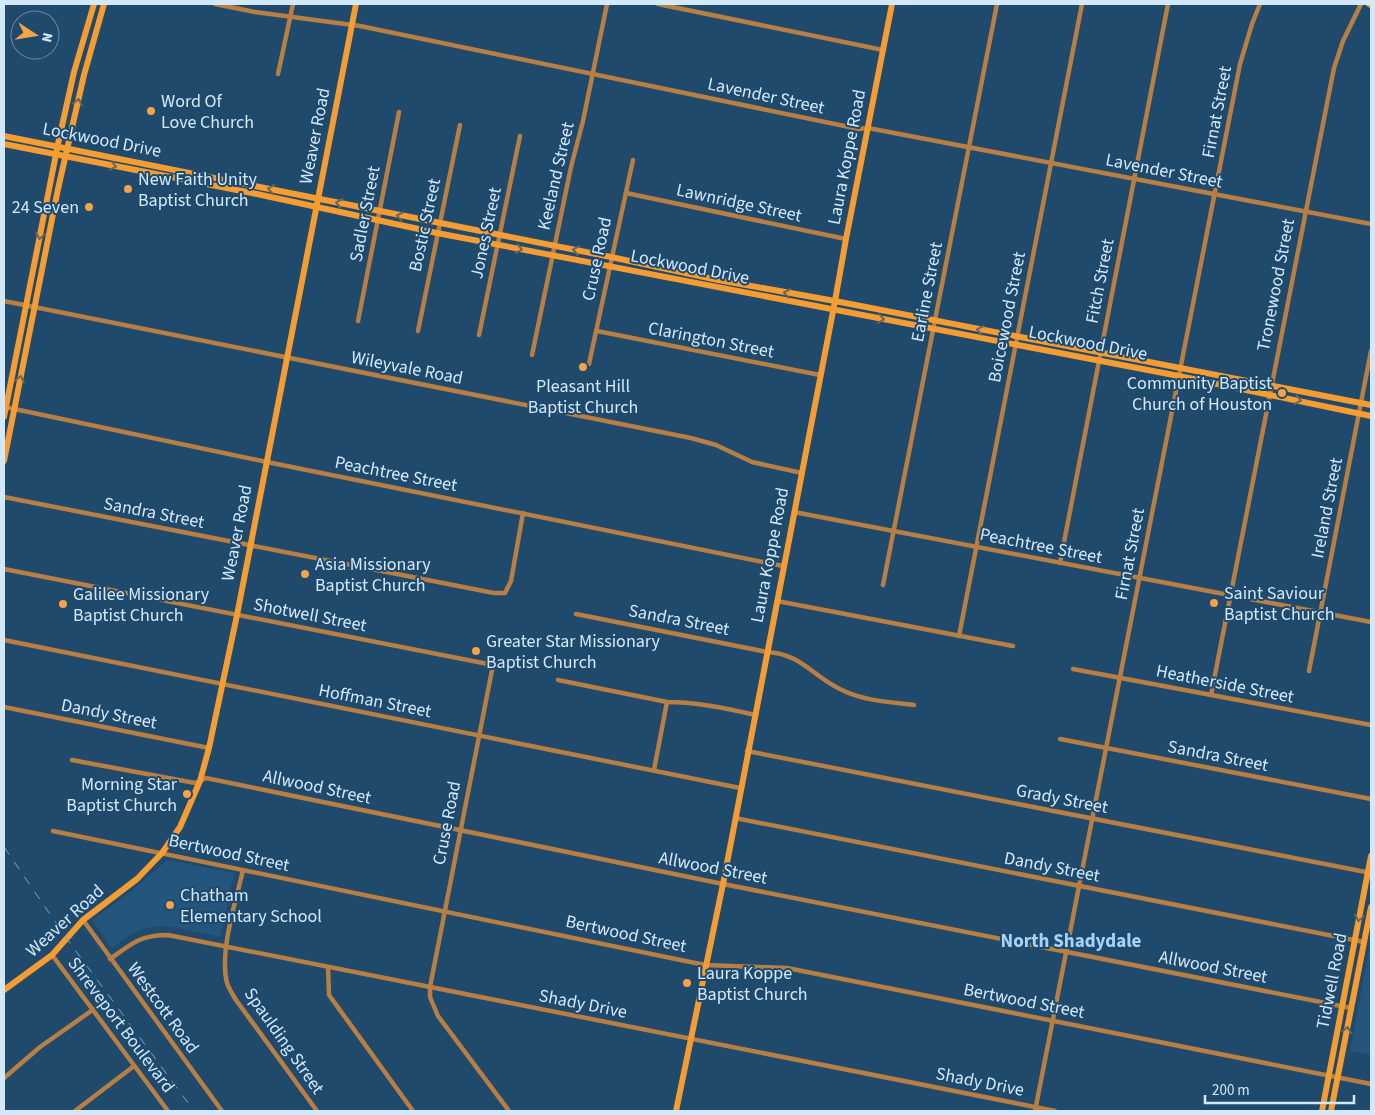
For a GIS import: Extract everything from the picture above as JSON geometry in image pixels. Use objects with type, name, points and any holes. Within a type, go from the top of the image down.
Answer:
[{"type":"main road","points":[[4,417],[56,151],[77,63],[94,4]]},
{"type":"main road","points":[[4,461],[66,153],[86,67],[104,4]]},
{"type":"main road","name":"Weaver Road","points":[[4,990],[52,955],[83,920],[137,879],[162,853],[180,827],[200,781],[209,748],[288,359],[356,4]]},
{"type":"main road","name":"Laura Koppe Road","points":[[676,1111],[723,884],[747,751],[892,4]]},
{"type":"main road","points":[[77,63],[86,67]]},
{"type":"main road","name":"Lockwood Drive","points":[[4,136],[56,151]]},
{"type":"main road","name":"Lockwood Drive","points":[[4,144],[56,151],[153,174],[252,193],[377,221],[1179,376],[1371,416]]},
{"type":"main road","name":"Lockwood Drive","points":[[66,153],[153,166],[718,280],[1371,405]]},
{"type":"main road","points":[[153,166],[153,174]]},
{"type":"main road","points":[[252,193],[253,186]]},
{"type":"main road","name":"Tidwell Road","points":[[1322,1111],[1370,873],[1371,856]]},
{"type":"main road","name":"Tidwell Road","points":[[1331,1111],[1371,907]]},
{"type":"street","name":"Lavender Street","points":[[215,4],[255,12],[352,24],[859,129],[868,128],[1371,224]]},
{"type":"street","points":[[278,74],[293,4]]},
{"type":"street","name":"Keeland Street","points":[[532,355],[607,4]]},
{"type":"street","points":[[658,4],[883,50]]},
{"type":"street","name":"Earline Street","points":[[884,586],[997,4]]},
{"type":"street","name":"Boicewood Street","points":[[959,636],[1082,4]]},
{"type":"street","name":"Fitch Street","points":[[1060,563],[1168,4]]},
{"type":"street","name":"Firnat Street","points":[[1036,1109],[1240,64],[1260,4]]},
{"type":"street","name":"Tronewood Street","points":[[1211,695],[1334,68],[1343,41],[1361,4]]},
{"type":"street","name":"Sadler Street","points":[[358,321],[399,112]]},
{"type":"street","name":"Bostic Street","points":[[418,331],[460,125]]},
{"type":"street","name":"Jones Street","points":[[479,335],[520,136]]},
{"type":"street","name":"Cruse Road","points":[[589,364],[633,160]]},
{"type":"street","name":"Lawnridge Street","points":[[626,193],[846,240]]},
{"type":"street","name":"Wileyvale Road","points":[[4,301],[691,438],[716,445],[752,462],[802,473]]},
{"type":"street","name":"Clarington Street","points":[[597,331],[820,375]]},
{"type":"street","name":"Ireland Street","points":[[1309,671],[1371,351]]},
{"type":"street","name":"Peachtree Street","points":[[5,407],[266,462],[783,566]]},
{"type":"street","name":"Sandra Street","points":[[4,497],[494,593],[505,593],[511,581],[524,513]]},
{"type":"street","name":"Peachtree Street","points":[[794,512],[1371,622]]},
{"type":"street","name":"Shotwell Street","points":[[4,569],[493,665]]},
{"type":"street","points":[[777,601],[1013,646]]},
{"type":"street","name":"Sandra Street","points":[[576,614],[767,652],[779,652],[799,660],[829,684],[857,697],[914,706]]},
{"type":"street","name":"Hoffman Street","points":[[4,640],[740,788]]},
{"type":"street","name":"Cruse Road","points":[[430,987],[493,665]]},
{"type":"street","name":"Heatherside Street","points":[[1074,669],[1371,725]]},
{"type":"street","points":[[558,680],[668,702],[705,705],[755,715]]},
{"type":"street","points":[[654,770],[668,702]]},
{"type":"street","name":"Dandy Street","points":[[4,708],[209,748]]},
{"type":"street","name":"Sandra Street","points":[[1060,739],[1371,799]]},
{"type":"street","name":"Grady Street","points":[[747,751],[1370,873]]},
{"type":"street","name":"Allwood Street","points":[[72,760],[196,783],[206,778],[1066,953],[1351,1008]]},
{"type":"street","name":"Dandy Street","points":[[735,818],[1364,942]]},
{"type":"street","name":"Bertwood Street","points":[[53,831],[705,965],[787,968],[1371,1084]]},
{"type":"street","name":"Spaulding Street","points":[[243,870],[226,946],[224,962],[227,984],[236,1000],[317,1111]]},
{"type":"street","name":"Westcott Road","points":[[83,920],[222,1111]]},
{"type":"street","name":"Shady Drive","points":[[110,959],[134,942],[151,935],[168,935],[1036,1109],[1055,1111]]},
{"type":"street","name":"Shreveport Boulevard","points":[[52,955],[168,1111]]},
{"type":"street","points":[[328,967],[330,995],[413,1111]]},
{"type":"street","points":[[430,987],[430,997],[438,1016],[509,1111]]},
{"type":"street","points":[[4,1078],[40,1047],[94,1009]]},
{"type":"street","points":[[75,1111],[134,1066]]},
{"type":"shaded area","name":"Chatham Elementary School","points":[[167,860],[234,873],[220,937],[173,927],[159,926],[146,928],[131,934],[112,948],[92,920],[133,890]]},
{"type":"shaded area","points":[[1371,939],[1371,1055],[1350,1051]]},
{"type":"railway","points":[[4,847],[67,939],[194,1111]]},
{"type":"place","name":"Word Of Love Church","points":[[151,111]]},
{"type":"place","name":"New Faith Unity Baptist Church","points":[[128,189]]},
{"type":"place","name":"24 Seven","points":[[89,207]]},
{"type":"place","name":"Pleasant Hill Baptist Church","points":[[583,367]]},
{"type":"place","name":"Community Baptist Church of Houston","points":[[1282,393]]},
{"type":"place","name":"Asia Missionary Baptist Church","points":[[305,574]]},
{"type":"place","name":"Saint Saviour Baptist Church","points":[[1214,603]]},
{"type":"place","name":"Galilee Missionary Baptist Church","points":[[63,604]]},
{"type":"place","name":"Greater Star Missionary Baptist Church","points":[[476,651]]},
{"type":"place","name":"Morning Star Baptist Church","points":[[187,794]]},
{"type":"place","name":"Chatham Elementary School","points":[[170,905]]},
{"type":"place","name":"Laura Koppe Baptist Church","points":[[687,983]]},
{"type":"district","name":"North Shadydale","points":[[1071,941]]}]
